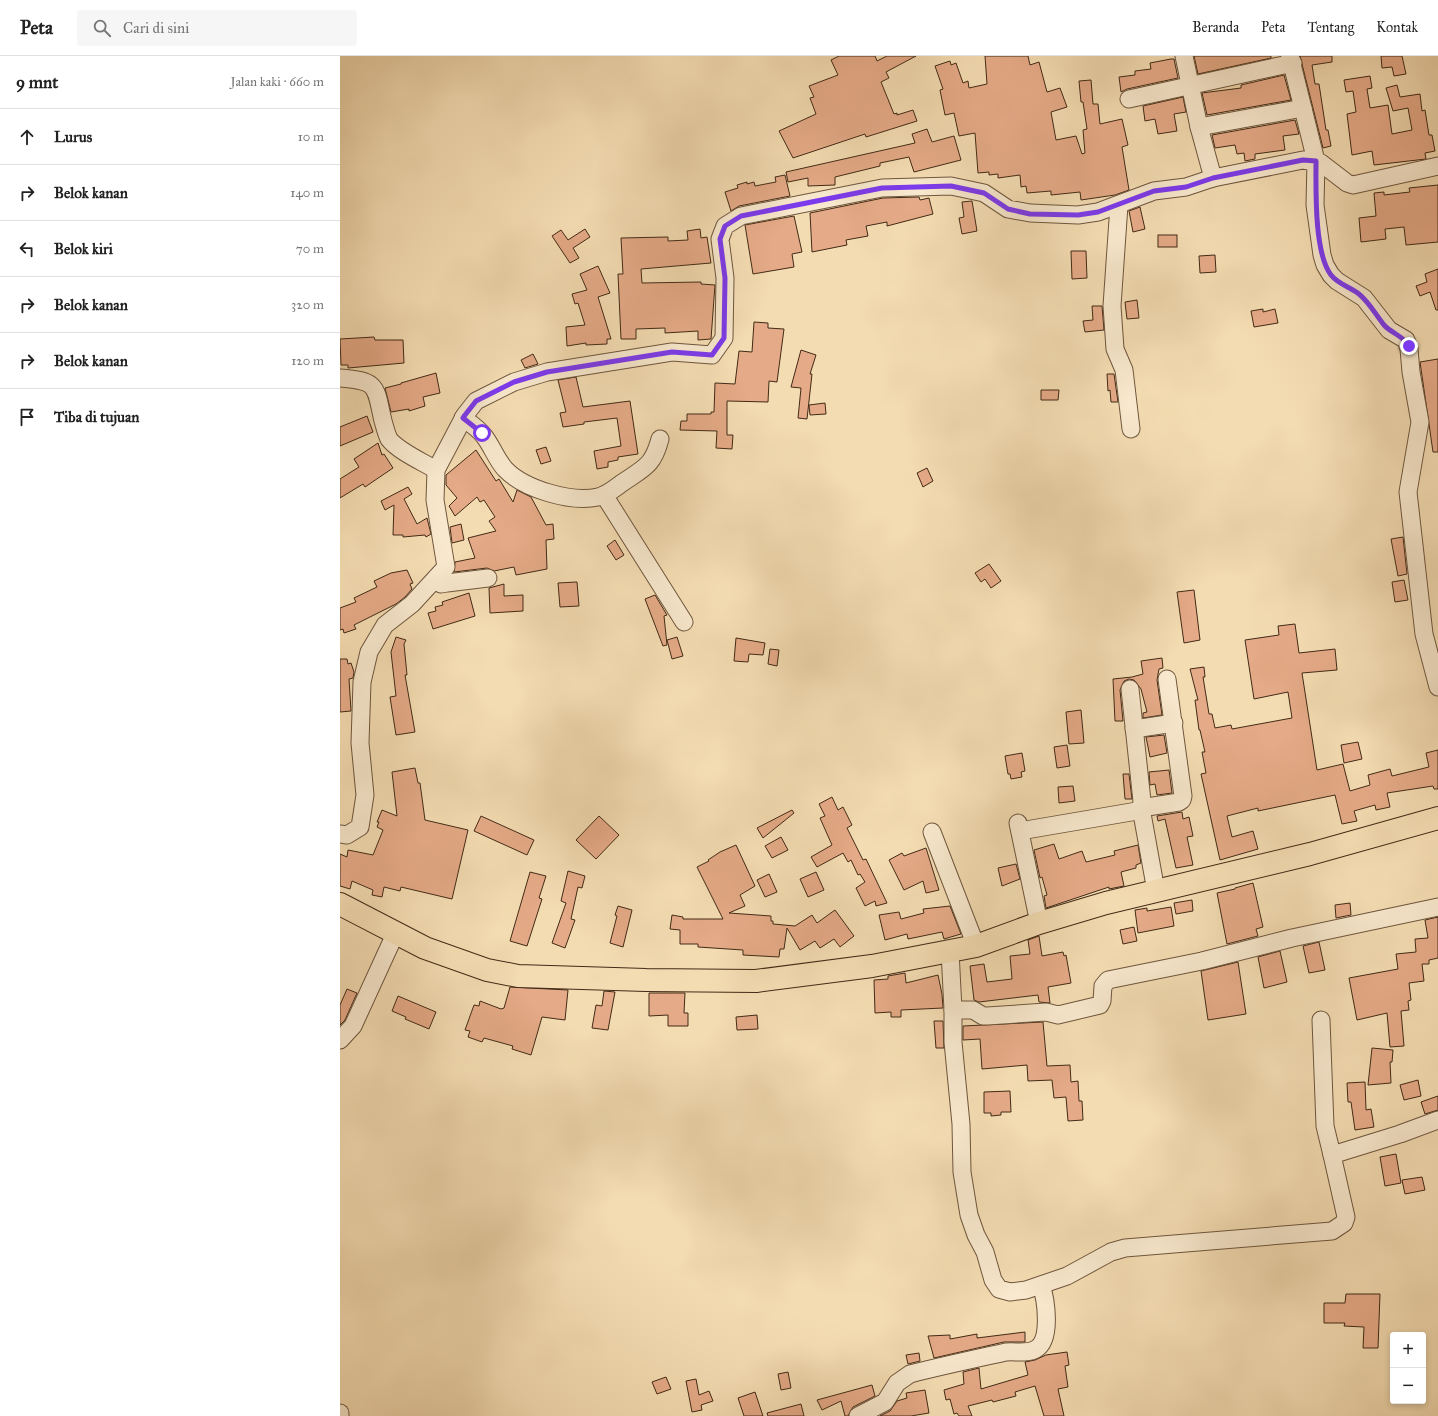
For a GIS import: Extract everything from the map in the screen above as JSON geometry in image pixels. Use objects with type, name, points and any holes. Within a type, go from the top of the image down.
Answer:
[{"type":"main road","points":[[340,904],[425,948],[487,970],[518,976],[646,980],[756,981],[872,966],[976,946],[1039,923],[1106,903],[1310,854],[1438,818]]},
{"type":"street","points":[[1184,56],[1199,127],[1213,178]]},
{"type":"street","points":[[1129,100],[1190,86],[1291,59],[1316,161],[1315,205],[1322,255],[1326,265],[1331,275],[1337,281],[1364,298],[1389,330],[1406,340],[1410,349],[1411,372],[1420,422],[1408,492],[1424,634],[1438,687]]},
{"type":"street","points":[[1199,127],[1303,108]]},
{"type":"street","points":[[340,834],[347,835],[360,827],[365,795],[360,743],[362,682],[369,652],[385,625],[412,604],[435,581],[446,567],[435,500],[436,470],[463,418],[476,401],[514,382],[547,372],[672,352],[712,355],[724,338],[725,278],[720,239],[725,226],[741,216],[882,188],[951,186],[984,193],[1008,209],[1030,214],[1078,215],[1098,212],[1154,191],[1186,187],[1213,178],[1299,161],[1316,161],[1331,170],[1347,183],[1353,184],[1438,166]]},
{"type":"street","points":[[1119,205],[1112,306],[1115,349],[1124,370],[1131,429]]},
{"type":"street","points":[[340,378],[360,380],[371,383],[376,390],[386,433],[390,440],[397,446],[436,470]]},
{"type":"street","points":[[463,418],[485,436],[499,462],[506,470],[522,482],[537,489],[567,496],[591,498],[604,495],[650,463],[656,454],[660,439]]},
{"type":"street","points":[[604,495],[684,622]]},
{"type":"street","points":[[435,581],[447,584],[488,578]]},
{"type":"street","points":[[1039,923],[1019,827],[1136,811],[1141,808],[1179,802],[1182,800],[1174,723],[1167,679]]},
{"type":"street","points":[[1130,689],[1142,801],[1141,808],[1156,891]]},
{"type":"street","points":[[1134,729],[1174,723]]},
{"type":"street","points":[[932,832],[976,946]]},
{"type":"street","points":[[953,1010],[973,1010],[983,1016],[1046,1012],[1058,1015],[1100,1005],[1102,1001],[1103,986],[1108,980],[1202,961],[1292,938],[1438,907]]},
{"type":"street","points":[[340,1040],[353,1026],[396,932]]},
{"type":"street","points":[[950,951],[953,1042],[961,1124],[962,1172],[969,1215],[985,1252],[993,1280],[999,1289],[1010,1292],[1041,1287],[1067,1276],[1111,1252],[1125,1248],[1332,1231],[1344,1223],[1346,1217],[1325,1126],[1321,1020]]},
{"type":"street","points":[[1332,1155],[1400,1134],[1438,1120]]},
{"type":"street","points":[[858,1416],[885,1402],[897,1383],[910,1374],[1008,1352],[1036,1349],[1040,1345],[1047,1321],[1046,1306],[1041,1287]]},
{"type":"building","points":[[839,56],[875,56],[877,61],[887,56],[916,56],[886,72],[889,78],[881,82],[894,114],[897,113],[897,115],[913,110],[917,121],[866,137],[865,134],[793,158],[779,131],[816,114],[810,98],[814,97],[809,86],[838,75],[831,60]]},
{"type":"building","points":[[985,56],[1028,56],[1030,65],[1039,62],[1047,92],[1060,88],[1067,107],[1051,112],[1056,140],[1076,136],[1082,154],[1085,153],[1083,130],[1087,129],[1083,102],[1081,102],[1079,81],[1091,80],[1093,104],[1098,104],[1100,124],[1122,119],[1128,145],[1122,147],[1129,190],[1115,195],[1081,200],[1080,192],[1051,195],[1051,191],[1027,193],[1026,186],[1021,187],[1020,175],[998,178],[998,174],[989,175],[989,172],[978,173],[975,133],[959,136],[954,113],[945,115],[940,90],[943,89],[935,66],[950,61],[951,65],[956,63],[963,83],[968,81],[969,88],[987,84]]},
{"type":"building","points":[[1194,56],[1271,56],[1271,58],[1198,74]]},
{"type":"building","points":[[1300,56],[1332,56],[1332,62],[1312,65],[1315,84],[1319,84],[1326,130],[1328,130],[1331,146],[1323,148]]},
{"type":"building","points":[[1381,56],[1402,56],[1406,74],[1394,76],[1392,67],[1382,68]]},
{"type":"building","points":[[1174,59],[1178,78],[1127,89],[1121,92],[1119,77],[1135,75],[1135,71],[1151,69],[1150,63]]},
{"type":"building","points":[[1284,75],[1291,100],[1207,115],[1202,93],[1241,88],[1241,85]]},
{"type":"building","points":[[1370,76],[1372,88],[1367,89],[1370,108],[1388,105],[1392,134],[1412,130],[1408,108],[1393,111],[1386,88],[1397,85],[1400,97],[1420,94],[1422,111],[1425,110],[1429,135],[1432,135],[1435,151],[1425,153],[1426,159],[1374,165],[1372,151],[1352,155],[1347,114],[1356,112],[1353,91],[1346,92],[1344,80]]},
{"type":"building","points":[[1183,97],[1186,112],[1174,114],[1177,131],[1158,134],[1155,119],[1145,121],[1143,106]]},
{"type":"building","points":[[1295,120],[1299,134],[1283,136],[1285,150],[1255,154],[1255,159],[1245,161],[1244,153],[1237,154],[1235,145],[1215,148],[1212,135]]},
{"type":"building","points":[[927,129],[932,142],[954,136],[961,160],[914,172],[909,157],[880,163],[880,166],[835,177],[835,185],[808,186],[808,178],[788,182],[786,172],[915,143],[912,134]]},
{"type":"building","points":[[785,175],[790,196],[739,206],[731,211],[725,192],[738,188],[737,185],[747,182],[747,184],[754,182],[755,186],[776,182],[775,177]]},
{"type":"building","points":[[1438,185],[1438,242],[1406,245],[1404,227],[1385,229],[1386,239],[1361,242],[1359,218],[1376,216],[1374,193],[1384,192],[1384,195],[1410,192],[1409,188]]},
{"type":"building","points":[[919,197],[920,200],[929,198],[933,214],[887,226],[887,222],[866,226],[868,236],[846,240],[847,245],[812,252],[810,213],[883,198]]},
{"type":"building","points":[[972,201],[977,231],[962,234],[959,218],[964,217],[962,202]]},
{"type":"building","points":[[1140,207],[1145,229],[1133,232],[1129,211]]},
{"type":"building","points":[[794,216],[802,252],[792,254],[794,267],[753,274],[745,225]]},
{"type":"building","points":[[585,229],[590,237],[573,248],[579,258],[570,263],[552,236],[561,230],[568,240]]},
{"type":"building","points":[[700,229],[701,238],[707,237],[711,263],[641,269],[642,283],[701,282],[701,284],[715,285],[711,339],[698,340],[698,331],[665,333],[665,328],[636,329],[636,339],[621,339],[618,274],[623,274],[621,238],[668,237],[668,241],[688,240],[687,231]]},
{"type":"building","points":[[1158,235],[1177,235],[1177,247],[1158,247]]},
{"type":"building","points":[[1071,251],[1086,251],[1087,278],[1072,279]]},
{"type":"building","points":[[1215,255],[1216,272],[1200,273],[1199,256]]},
{"type":"building","points":[[598,266],[610,293],[598,297],[611,339],[607,339],[607,344],[586,345],[586,343],[567,346],[566,327],[585,325],[578,303],[575,304],[572,294],[587,290],[580,274]]},
{"type":"building","points":[[1438,269],[1438,310],[1436,310],[1430,292],[1420,296],[1416,286],[1427,282],[1425,274]]},
{"type":"building","points":[[1137,300],[1139,318],[1127,319],[1125,302]]},
{"type":"building","points":[[1092,306],[1102,306],[1104,330],[1085,332],[1083,321],[1093,320]]},
{"type":"building","points":[[1263,309],[1263,312],[1275,309],[1278,323],[1254,327],[1251,311]]},
{"type":"building","points":[[754,322],[768,323],[768,328],[784,329],[777,382],[769,381],[768,402],[727,401],[727,435],[733,435],[732,449],[716,448],[717,431],[680,430],[681,421],[687,421],[687,414],[711,414],[711,412],[714,412],[715,383],[735,384],[739,351],[752,352]]},
{"type":"building","points":[[374,337],[375,340],[403,340],[404,363],[348,368],[348,365],[341,365],[340,339]]},
{"type":"building","points":[[801,350],[816,355],[810,374],[812,374],[807,419],[798,418],[801,388],[791,387]]},
{"type":"building","points":[[533,354],[538,364],[525,368],[521,360]]},
{"type":"building","points":[[1438,359],[1438,452],[1433,452],[1420,362]]},
{"type":"building","points":[[436,373],[440,393],[423,397],[425,406],[409,411],[409,409],[391,412],[385,388]]},
{"type":"building","points":[[1107,374],[1114,374],[1118,402],[1111,402],[1110,390],[1108,391]]},
{"type":"building","points":[[576,377],[583,407],[630,401],[638,454],[618,457],[618,460],[608,462],[608,467],[597,469],[594,451],[621,446],[617,418],[584,422],[584,424],[563,427],[560,413],[566,412],[558,380]]},
{"type":"building","points":[[1041,390],[1059,390],[1058,400],[1041,400]]},
{"type":"building","points":[[825,403],[826,414],[810,415],[809,405]]},
{"type":"building","points":[[367,416],[373,432],[340,446],[340,427]]},
{"type":"building","points":[[378,443],[382,455],[384,454],[393,468],[365,487],[363,484],[340,498],[340,479],[359,467],[354,459]]},
{"type":"building","points":[[546,447],[551,461],[541,464],[536,450]]},
{"type":"building","points":[[476,450],[496,481],[499,479],[513,502],[517,490],[531,497],[546,525],[553,524],[554,539],[546,540],[547,569],[516,575],[514,567],[494,571],[487,568],[454,572],[455,562],[475,558],[468,538],[496,531],[489,521],[495,517],[484,500],[480,502],[477,497],[455,516],[449,506],[457,498],[446,485],[446,475]]},
{"type":"building","points":[[927,468],[933,481],[923,487],[917,473]]},
{"type":"building","points":[[408,487],[412,494],[404,499],[417,524],[427,518],[431,534],[426,537],[425,535],[403,537],[403,535],[393,535],[394,505],[385,510],[381,501]]},
{"type":"building","points":[[461,524],[464,540],[452,543],[450,527]]},
{"type":"building","points":[[1403,537],[1407,574],[1398,576],[1391,539]]},
{"type":"building","points":[[615,540],[624,555],[616,560],[607,546]]},
{"type":"building","points":[[989,564],[1001,581],[991,588],[985,579],[981,582],[975,573]]},
{"type":"building","points":[[407,570],[413,583],[410,584],[412,589],[405,597],[396,604],[354,625],[356,629],[344,633],[343,629],[340,630],[340,608],[356,602],[354,598],[377,587],[374,581],[391,573]]},
{"type":"building","points":[[1404,580],[1408,600],[1395,602],[1392,582]]},
{"type":"building","points":[[577,582],[579,606],[560,607],[558,583]]},
{"type":"building","points":[[504,584],[504,596],[523,595],[523,611],[490,613],[489,588]]},
{"type":"building","points":[[1194,590],[1200,640],[1184,643],[1177,592]]},
{"type":"building","points":[[469,593],[475,616],[433,629],[428,613],[436,611],[435,607],[443,605],[442,602]]},
{"type":"building","points":[[655,595],[667,615],[664,616],[667,645],[663,646],[645,599]]},
{"type":"building","points":[[1295,624],[1299,653],[1335,649],[1337,670],[1302,673],[1317,770],[1343,764],[1350,791],[1370,785],[1368,775],[1390,769],[1392,776],[1429,767],[1426,753],[1438,750],[1438,789],[1434,789],[1433,786],[1387,793],[1390,807],[1376,810],[1375,805],[1354,811],[1357,821],[1342,824],[1335,795],[1258,811],[1258,808],[1227,816],[1232,837],[1253,831],[1258,849],[1220,860],[1201,774],[1206,773],[1202,752],[1205,752],[1199,730],[1195,700],[1198,700],[1190,669],[1204,667],[1205,677],[1203,677],[1209,714],[1212,714],[1215,728],[1231,725],[1232,729],[1292,718],[1288,692],[1254,699],[1245,640],[1279,635],[1278,626]]},
{"type":"building","points":[[396,637],[406,640],[404,644],[407,675],[405,675],[415,732],[396,735],[390,697],[396,696],[391,652]]},
{"type":"building","points":[[677,637],[683,656],[672,659],[667,640]]},
{"type":"building","points":[[736,638],[765,643],[763,655],[749,654],[748,662],[734,661]]},
{"type":"building","points":[[770,649],[779,650],[777,666],[768,664]]},
{"type":"building","points":[[1162,658],[1163,668],[1159,669],[1157,680],[1162,715],[1143,718],[1143,713],[1147,712],[1141,689],[1134,680],[1129,679],[1124,681],[1120,690],[1123,721],[1115,721],[1113,679],[1143,674],[1141,661]]},
{"type":"building","points":[[340,659],[347,659],[348,664],[351,663],[354,672],[353,678],[349,679],[351,711],[340,712]]},
{"type":"building","points":[[1081,710],[1084,743],[1069,744],[1066,712]]},
{"type":"building","points":[[1164,735],[1167,753],[1150,757],[1146,737]]},
{"type":"building","points":[[1358,742],[1362,759],[1344,763],[1341,745]]},
{"type":"building","points":[[1067,745],[1070,766],[1057,768],[1054,747]]},
{"type":"building","points":[[1022,753],[1025,771],[1021,772],[1022,777],[1011,779],[1010,774],[1008,774],[1005,756]]},
{"type":"building","points":[[415,768],[418,783],[420,783],[425,820],[468,830],[452,899],[401,887],[400,891],[384,887],[382,897],[372,895],[373,890],[352,881],[350,889],[340,886],[340,854],[347,857],[348,850],[373,855],[383,830],[377,827],[379,822],[377,822],[382,810],[397,816],[392,772]]},
{"type":"building","points":[[1169,770],[1172,793],[1157,795],[1155,784],[1150,785],[1149,772]]},
{"type":"building","points":[[1123,774],[1129,774],[1132,799],[1125,799]]},
{"type":"building","points":[[1073,786],[1075,801],[1059,803],[1058,787]]},
{"type":"building","points":[[832,797],[838,810],[843,807],[852,825],[847,828],[863,860],[866,859],[887,903],[876,906],[875,901],[865,906],[856,888],[865,882],[860,874],[858,875],[851,860],[848,862],[843,853],[817,867],[811,857],[832,845],[820,818],[825,816],[819,804]]},
{"type":"building","points":[[792,810],[794,813],[763,838],[757,828]]},
{"type":"building","points":[[1182,812],[1183,819],[1189,817],[1193,836],[1187,837],[1193,865],[1176,868],[1165,819],[1158,821],[1157,816]]},
{"type":"building","points":[[481,816],[534,840],[527,855],[474,831]]},
{"type":"building","points":[[599,816],[619,835],[596,859],[576,840]]},
{"type":"building","points":[[781,837],[788,850],[772,858],[765,846]]},
{"type":"building","points":[[1054,844],[1059,859],[1082,851],[1086,862],[1115,855],[1114,851],[1138,845],[1141,863],[1136,865],[1136,868],[1121,872],[1124,886],[1109,889],[1109,887],[1046,908],[1044,896],[1047,895],[1042,877],[1040,878],[1034,850]]},
{"type":"building","points":[[736,845],[755,886],[740,895],[745,906],[729,913],[771,916],[771,921],[773,921],[773,924],[795,926],[812,915],[817,923],[835,910],[854,936],[840,947],[834,939],[820,948],[815,941],[800,950],[787,928],[784,949],[780,949],[779,957],[743,955],[743,950],[698,947],[698,944],[680,944],[680,930],[670,929],[672,915],[683,917],[683,919],[723,919],[697,867],[709,861],[708,860],[720,852]]},
{"type":"building","points":[[926,848],[939,890],[926,893],[923,881],[904,890],[889,860],[902,853],[904,856]]},
{"type":"building","points":[[1016,864],[1020,879],[1002,886],[998,868]]},
{"type":"building","points":[[568,871],[585,876],[582,888],[578,887],[571,919],[575,920],[565,948],[552,943],[566,903],[561,901]]},
{"type":"building","points":[[530,872],[546,876],[539,898],[542,899],[527,946],[510,941]]},
{"type":"building","points":[[816,872],[824,890],[808,897],[800,879]]},
{"type":"building","points":[[769,874],[777,892],[765,897],[757,880]]},
{"type":"building","points":[[1253,883],[1263,927],[1256,929],[1258,936],[1227,944],[1217,893]]},
{"type":"building","points":[[1192,900],[1193,911],[1176,914],[1174,903]]},
{"type":"building","points":[[1350,903],[1351,915],[1336,918],[1335,905]]},
{"type":"building","points":[[618,906],[632,910],[623,947],[610,943]]},
{"type":"building","points":[[950,906],[961,934],[944,939],[942,932],[908,939],[907,934],[885,940],[879,915],[899,912],[901,919],[924,913],[923,909]]},
{"type":"building","points":[[1171,907],[1174,926],[1138,933],[1135,910],[1147,908],[1147,911]]},
{"type":"building","points":[[1438,917],[1438,958],[1429,960],[1429,964],[1422,964],[1424,981],[1409,983],[1411,1000],[1408,1001],[1409,1010],[1401,1011],[1404,1046],[1390,1047],[1387,1013],[1357,1020],[1349,978],[1398,969],[1396,954],[1416,952],[1415,939],[1428,938],[1425,920]]},
{"type":"building","points":[[1134,927],[1137,941],[1123,944],[1120,930]]},
{"type":"building","points":[[1039,936],[1042,956],[1063,952],[1064,956],[1066,955],[1071,983],[1048,987],[1050,1003],[1039,1002],[1038,995],[979,1002],[974,1000],[970,966],[984,964],[987,982],[1012,979],[1010,956],[1030,954],[1028,940]]},
{"type":"building","points":[[1319,942],[1325,970],[1309,973],[1303,946]]},
{"type":"building","points":[[1280,951],[1287,982],[1264,988],[1258,957]]},
{"type":"building","points":[[1238,962],[1246,1014],[1208,1020],[1201,971]]},
{"type":"building","points":[[905,973],[906,983],[938,975],[943,1008],[901,1010],[901,1017],[891,1017],[891,1012],[875,1013],[874,980],[888,979],[888,976]]},
{"type":"building","points":[[510,987],[568,990],[565,1020],[542,1017],[531,1055],[512,1049],[513,1046],[484,1038],[482,1042],[468,1037],[470,1031],[465,1030],[474,1005],[479,1006],[480,1001],[501,1009],[504,1008]]},
{"type":"building","points":[[347,989],[357,993],[345,1020],[340,1025],[340,1005]]},
{"type":"building","points":[[604,991],[615,992],[608,1030],[592,1028],[596,1005],[602,1006]]},
{"type":"building","points":[[649,993],[685,993],[684,1013],[688,1013],[688,1026],[668,1026],[668,1015],[649,1016]]},
{"type":"building","points":[[398,996],[436,1012],[429,1029],[405,1019],[406,1017],[392,1011]]},
{"type":"building","points":[[757,1015],[758,1029],[737,1030],[736,1017]]},
{"type":"building","points":[[934,1021],[943,1021],[944,1048],[936,1048]]},
{"type":"building","points":[[1043,1022],[1047,1066],[1070,1065],[1071,1082],[1078,1081],[1079,1101],[1082,1101],[1083,1120],[1068,1121],[1066,1097],[1054,1098],[1052,1080],[1028,1081],[1027,1065],[982,1069],[980,1039],[963,1040],[963,1026]]},
{"type":"building","points":[[1372,1048],[1393,1050],[1392,1062],[1390,1062],[1391,1083],[1368,1085]]},
{"type":"building","points":[[1418,1080],[1421,1096],[1404,1100],[1400,1085]]},
{"type":"building","points":[[1365,1082],[1366,1110],[1371,1109],[1374,1127],[1355,1130],[1351,1102],[1348,1102],[1347,1083]]},
{"type":"building","points":[[1010,1091],[1011,1112],[1001,1112],[1001,1115],[991,1116],[991,1113],[984,1113],[984,1092]]},
{"type":"building","points":[[1438,1096],[1438,1110],[1425,1114],[1421,1102]]},
{"type":"building","points":[[1396,1154],[1401,1183],[1385,1186],[1380,1157]]},
{"type":"building","points":[[1422,1177],[1425,1190],[1405,1194],[1402,1180]]},
{"type":"building","points":[[1346,1294],[1380,1294],[1378,1348],[1363,1348],[1364,1327],[1344,1326],[1345,1323],[1324,1323],[1324,1303],[1345,1303]]},
{"type":"building","points":[[1025,1332],[1025,1342],[1004,1342],[934,1358],[928,1336],[950,1335],[950,1339],[977,1334],[977,1338]]},
{"type":"building","points":[[1067,1352],[1069,1365],[1065,1366],[1068,1387],[1058,1389],[1064,1416],[1044,1416],[1035,1386],[1015,1392],[1016,1396],[968,1406],[972,1416],[959,1416],[957,1413],[954,1414],[950,1399],[946,1400],[944,1390],[964,1384],[963,1372],[979,1368],[981,1389],[1028,1375],[1025,1362],[1035,1360],[1046,1355]]},
{"type":"building","points":[[919,1353],[920,1361],[908,1364],[906,1355]]},
{"type":"building","points":[[788,1372],[791,1388],[781,1390],[778,1374]]},
{"type":"building","points":[[666,1377],[671,1389],[657,1394],[652,1382]]},
{"type":"building","points":[[696,1379],[699,1395],[709,1391],[713,1401],[701,1405],[702,1410],[692,1412],[686,1381]]},
{"type":"building","points":[[872,1385],[875,1396],[853,1407],[848,1416],[845,1416],[841,1401],[822,1410],[817,1400]]},
{"type":"building","points":[[925,1390],[929,1413],[911,1416],[880,1416],[890,1411],[897,1401],[907,1398],[906,1393]]},
{"type":"building","points":[[755,1392],[763,1416],[744,1416],[738,1398]]},
{"type":"building","points":[[801,1404],[804,1416],[768,1416],[767,1413]]},
{"type":"route","points":[[482,433],[463,418],[476,401],[514,382],[547,372],[672,352],[712,355],[724,338],[725,278],[720,239],[725,226],[741,216],[882,188],[951,186],[984,193],[1008,209],[1030,214],[1078,215],[1098,212],[1154,191],[1186,187],[1213,178],[1258,168],[1303,160],[1316,161],[1315,205],[1322,255],[1331,275],[1347,288],[1357,292],[1364,298],[1389,330],[1406,340],[1409,346]]}]
